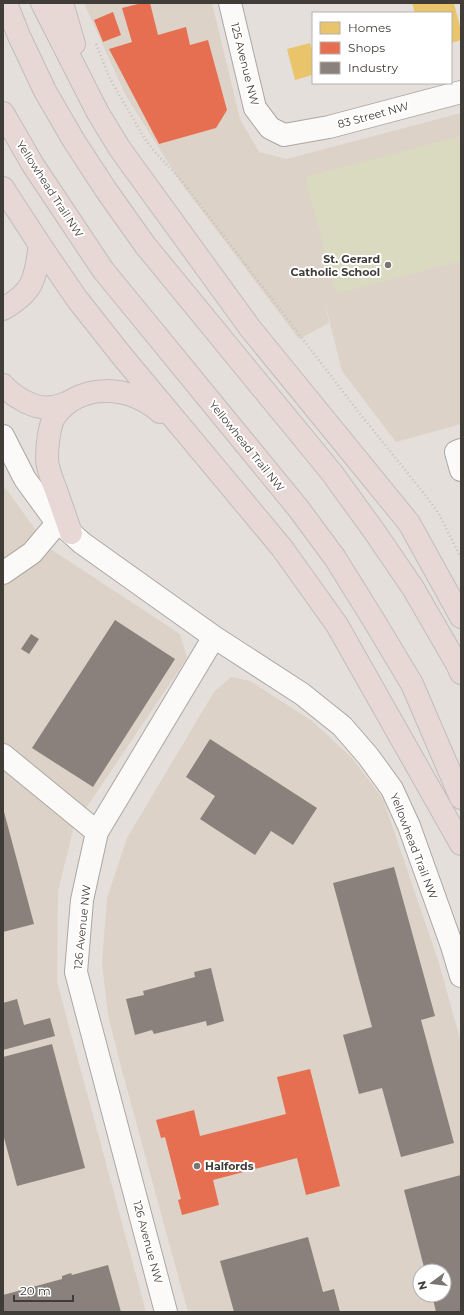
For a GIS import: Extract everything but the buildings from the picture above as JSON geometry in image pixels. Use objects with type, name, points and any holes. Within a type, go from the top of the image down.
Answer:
[{"type":"highway","points":[[6,3],[19,36],[45,91],[74,141],[106,190],[145,246],[332,473],[413,588],[461,673]]},
{"type":"highway","points":[[42,3],[98,113],[120,149],[250,328],[409,523],[461,617]]},
{"type":"highway","points":[[62,3],[98,113]]},
{"type":"highway","name":"Yellowhead Trail NW","points":[[3,113],[33,165],[103,270],[298,508],[335,558],[412,684],[461,798]]},
{"type":"highway","points":[[3,188],[77,299],[122,356],[282,548],[337,625],[461,844]]},
{"type":"highway","points":[[3,309],[14,303],[25,294],[34,280],[40,245]]},
{"type":"highway","points":[[3,385],[16,397],[28,403],[50,408],[69,402],[88,393],[105,391],[123,392],[151,403],[195,444]]},
{"type":"highway","points":[[65,527],[47,459],[48,443],[54,417],[69,402]]},
{"type":"street","name":"125 Avenue NW","points":[[230,3],[255,108],[270,128],[284,135]]},
{"type":"street","name":"83 Street NW","points":[[284,135],[329,127],[461,92]]},
{"type":"street","name":"Yellowhead Trail NW","points":[[3,436],[25,479],[52,516],[82,544],[214,637],[302,694],[342,726],[368,756],[392,789],[409,826],[452,946],[461,976]]},
{"type":"street","points":[[3,573],[32,553],[65,527]]},
{"type":"street","name":"126 Avenue NW","points":[[166,1312],[76,972],[82,900],[97,832],[214,637]]},
{"type":"street","points":[[3,754],[97,832]]},
{"type":"path","points":[[94,37],[110,79],[145,139],[181,180],[357,410],[426,496],[439,514],[461,558]]},
{"type":"shaded area","points":[[84,3],[212,3],[240,119],[259,152],[287,159],[461,113],[461,424],[396,442],[342,371],[324,299],[329,323],[299,339],[181,183],[125,94]]},
{"type":"shaded area","points":[[3,485],[49,548],[180,634],[187,658],[74,826],[58,891],[57,982],[146,1312],[3,1312]]},
{"type":"shaded area","points":[[231,677],[250,681],[312,721],[353,759],[383,799],[438,960],[461,1042],[461,1312],[188,1312],[108,1015],[102,963],[107,898],[127,838],[214,692]]},
{"type":"green space","points":[[461,136],[461,261],[336,294],[305,177]]},
{"type":"place","name":"St. Gerard Catholic School","points":[[388,265]]},
{"type":"place","name":"Halfords","points":[[197,1166]]}]
